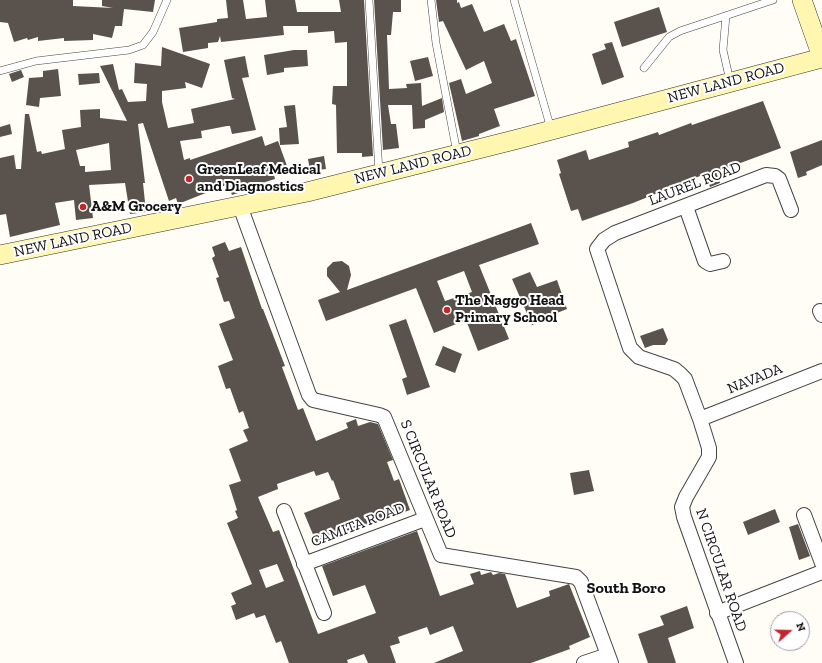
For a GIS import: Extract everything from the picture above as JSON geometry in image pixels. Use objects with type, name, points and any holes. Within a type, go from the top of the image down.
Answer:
[{"type":"street","points":[[802,0],[822,58]]},
{"type":"street","name":"NEW LAND ROAD","points":[[0,255],[307,192],[822,58]]},
{"type":"street","name":"LAUREL ROAD","points":[[597,249],[604,240],[615,233],[766,175],[771,175],[779,179],[791,210]]},
{"type":"street","name":"S CIRCULAR ROAD","points":[[240,206],[309,395],[313,400],[319,403],[379,415],[384,418],[438,550],[445,557],[576,577],[580,582],[610,659]]},
{"type":"street","points":[[686,207],[705,262],[710,264],[723,261]]},
{"type":"street","name":"N CIRCULAR ROAD","points":[[597,249],[630,348],[639,357],[674,370],[685,379],[700,419],[709,448],[709,457],[686,497],[682,507],[684,517],[717,613],[736,663]]},
{"type":"street","name":"NAVADA","points":[[700,419],[822,371]]},
{"type":"street","points":[[284,511],[324,612]]},
{"type":"street","points":[[804,515],[822,563]]},
{"type":"street","name":"CAMITA ROAD","points":[[304,564],[425,519]]},
{"type":"street","points":[[717,613],[822,572]]},
{"type":"street","points":[[584,663],[610,659]]},
{"type":"lane","points":[[0,71],[36,61],[129,50],[143,46],[154,32],[167,0]]},
{"type":"lane","points":[[369,0],[379,173]]},
{"type":"lane","points":[[431,0],[436,43],[458,153]]},
{"type":"lane","points":[[514,0],[551,129]]},
{"type":"lane","points":[[644,68],[669,37],[680,31],[773,0]]},
{"type":"lane","points":[[726,16],[724,50],[730,82]]},
{"type":"building","points":[[0,0],[73,0],[73,6],[113,8],[102,6],[102,0],[155,0],[153,12],[124,9],[122,26],[115,26],[112,38],[93,34],[93,40],[64,41],[64,38],[38,41],[38,37],[28,40],[27,38],[14,42],[8,23],[0,22]]},
{"type":"building","points":[[226,0],[243,0],[246,19],[267,17],[265,0],[295,0],[297,12],[341,12],[339,0],[364,0],[373,156],[362,157],[362,153],[337,153],[336,105],[332,104],[333,86],[347,86],[347,42],[335,43],[334,31],[308,33],[308,26],[283,26],[284,35],[221,42],[220,36],[218,42],[208,43],[208,48],[183,52],[179,28],[217,22],[217,19],[228,18]]},
{"type":"building","points":[[374,0],[401,0],[401,12],[393,12],[391,35],[387,35],[389,89],[407,88],[406,84],[421,83],[422,106],[442,98],[444,112],[425,120],[425,128],[413,129],[412,105],[388,105],[391,124],[396,124],[399,148],[383,150]]},
{"type":"building","points":[[436,0],[457,0],[457,3],[459,2],[461,8],[472,4],[484,32],[504,24],[511,41],[516,39],[535,96],[494,109],[500,126],[479,134],[479,136],[462,141],[449,83],[461,79],[466,94],[492,83],[484,61],[466,70],[443,21],[439,22]]},
{"type":"building","points":[[659,7],[667,32],[622,47],[614,22]]},
{"type":"building","points":[[612,42],[624,77],[602,85],[592,54],[606,49],[604,44]]},
{"type":"building","points":[[162,47],[210,64],[202,88],[185,82],[186,88],[162,91],[162,102],[168,128],[194,123],[191,109],[235,99],[232,98],[224,60],[245,56],[249,77],[242,78],[256,130],[232,134],[230,126],[227,126],[201,131],[202,138],[180,141],[184,160],[190,158],[190,160],[262,136],[265,146],[278,141],[287,166],[273,171],[275,179],[246,188],[247,190],[232,195],[230,190],[227,191],[226,185],[178,204],[176,198],[169,201],[143,123],[138,124],[145,183],[143,183],[146,212],[130,214],[125,183],[89,185],[93,218],[76,220],[74,200],[55,203],[60,225],[10,237],[6,214],[0,215],[0,158],[14,155],[16,169],[21,169],[25,114],[29,114],[37,152],[41,151],[42,154],[65,149],[62,130],[81,127],[80,110],[100,109],[100,118],[127,121],[100,66],[113,64],[119,90],[122,89],[128,102],[146,101],[147,84],[134,83],[135,63],[161,66]],"holes":[[[109,143],[111,170],[85,172],[85,166],[80,166],[76,150]]]},
{"type":"building","points":[[294,50],[307,50],[308,66],[284,68],[284,72],[267,75],[264,55]]},
{"type":"building","points":[[428,57],[433,76],[415,81],[410,61]]},
{"type":"building","points":[[58,69],[61,96],[40,98],[39,107],[26,105],[29,78],[43,77],[43,71]]},
{"type":"building","points":[[21,70],[24,77],[12,82],[9,74]]},
{"type":"building","points":[[99,73],[100,83],[79,85],[78,74]]},
{"type":"building","points":[[763,101],[781,148],[716,172],[720,183],[710,187],[705,174],[633,203],[582,221],[578,209],[571,211],[559,174],[561,173],[557,160],[586,150],[589,160],[629,147],[628,142],[658,132],[659,135],[691,123],[692,125]]},
{"type":"building","points":[[295,105],[299,144],[280,145],[279,128],[287,127],[284,106]]},
{"type":"building","points":[[10,124],[12,134],[0,137],[0,127]]},
{"type":"building","points":[[822,140],[822,165],[806,172],[807,175],[798,178],[790,152]]},
{"type":"building","points":[[324,156],[326,169],[310,171],[308,159]]},
{"type":"building","points":[[531,223],[539,244],[479,265],[509,339],[478,351],[466,320],[434,333],[416,288],[326,321],[318,300],[340,292],[327,276],[327,268],[333,262],[342,261],[349,266],[351,275],[347,290]],"holes":[[[464,271],[472,292],[445,301],[437,281]]]},
{"type":"building","points":[[225,242],[229,251],[241,247],[262,309],[285,366],[282,367],[298,410],[303,408],[316,441],[348,428],[346,423],[356,419],[358,426],[370,422],[378,424],[393,460],[387,462],[394,481],[399,479],[410,510],[317,544],[304,513],[340,499],[333,480],[332,481],[328,472],[316,476],[314,471],[277,484],[278,489],[258,497],[273,532],[279,530],[318,634],[376,613],[365,585],[333,596],[322,566],[417,531],[440,596],[474,584],[470,574],[480,571],[481,575],[491,572],[493,575],[499,573],[505,574],[517,608],[550,596],[549,591],[569,584],[590,637],[569,646],[570,649],[531,663],[434,663],[463,651],[453,626],[430,635],[427,627],[398,637],[400,643],[390,646],[396,663],[368,663],[364,654],[347,660],[348,663],[289,663],[281,641],[276,643],[265,615],[256,618],[254,613],[236,620],[231,606],[236,604],[231,593],[252,584],[227,523],[238,518],[229,485],[241,481],[229,449],[248,441],[243,430],[249,428],[243,411],[239,413],[230,388],[226,389],[218,366],[233,360],[219,324],[235,318],[229,301],[224,302],[216,278],[219,277],[212,258],[215,256],[212,247]],"holes":[[[277,564],[284,581],[266,588],[259,570]]]},
{"type":"building","points":[[530,272],[537,287],[557,280],[567,309],[544,318],[545,320],[532,325],[512,279]]},
{"type":"building","points":[[406,319],[430,387],[407,395],[402,379],[407,377],[389,325]]},
{"type":"building","points":[[663,328],[668,340],[665,345],[653,345],[645,348],[640,336]]},
{"type":"building","points":[[443,346],[462,354],[455,373],[435,365]]},
{"type":"building","points":[[589,470],[594,491],[574,495],[570,473]]},
{"type":"building","points":[[775,509],[780,522],[748,535],[743,522]]},
{"type":"building","points":[[798,524],[810,556],[799,560],[789,527]]},
{"type":"building","points":[[687,606],[694,628],[668,638],[676,663],[648,663],[638,634],[664,625],[660,616]]},
{"type":"place","name":"GreenLeaf Medical and Diagnostics","points":[[189,179]]},
{"type":"place","name":"A&M Grocery","points":[[83,207]]},
{"type":"place","name":"The Naggo Head Primary School","points":[[447,310]]},
{"type":"district","name":"South Boro","points":[[626,588]]}]
